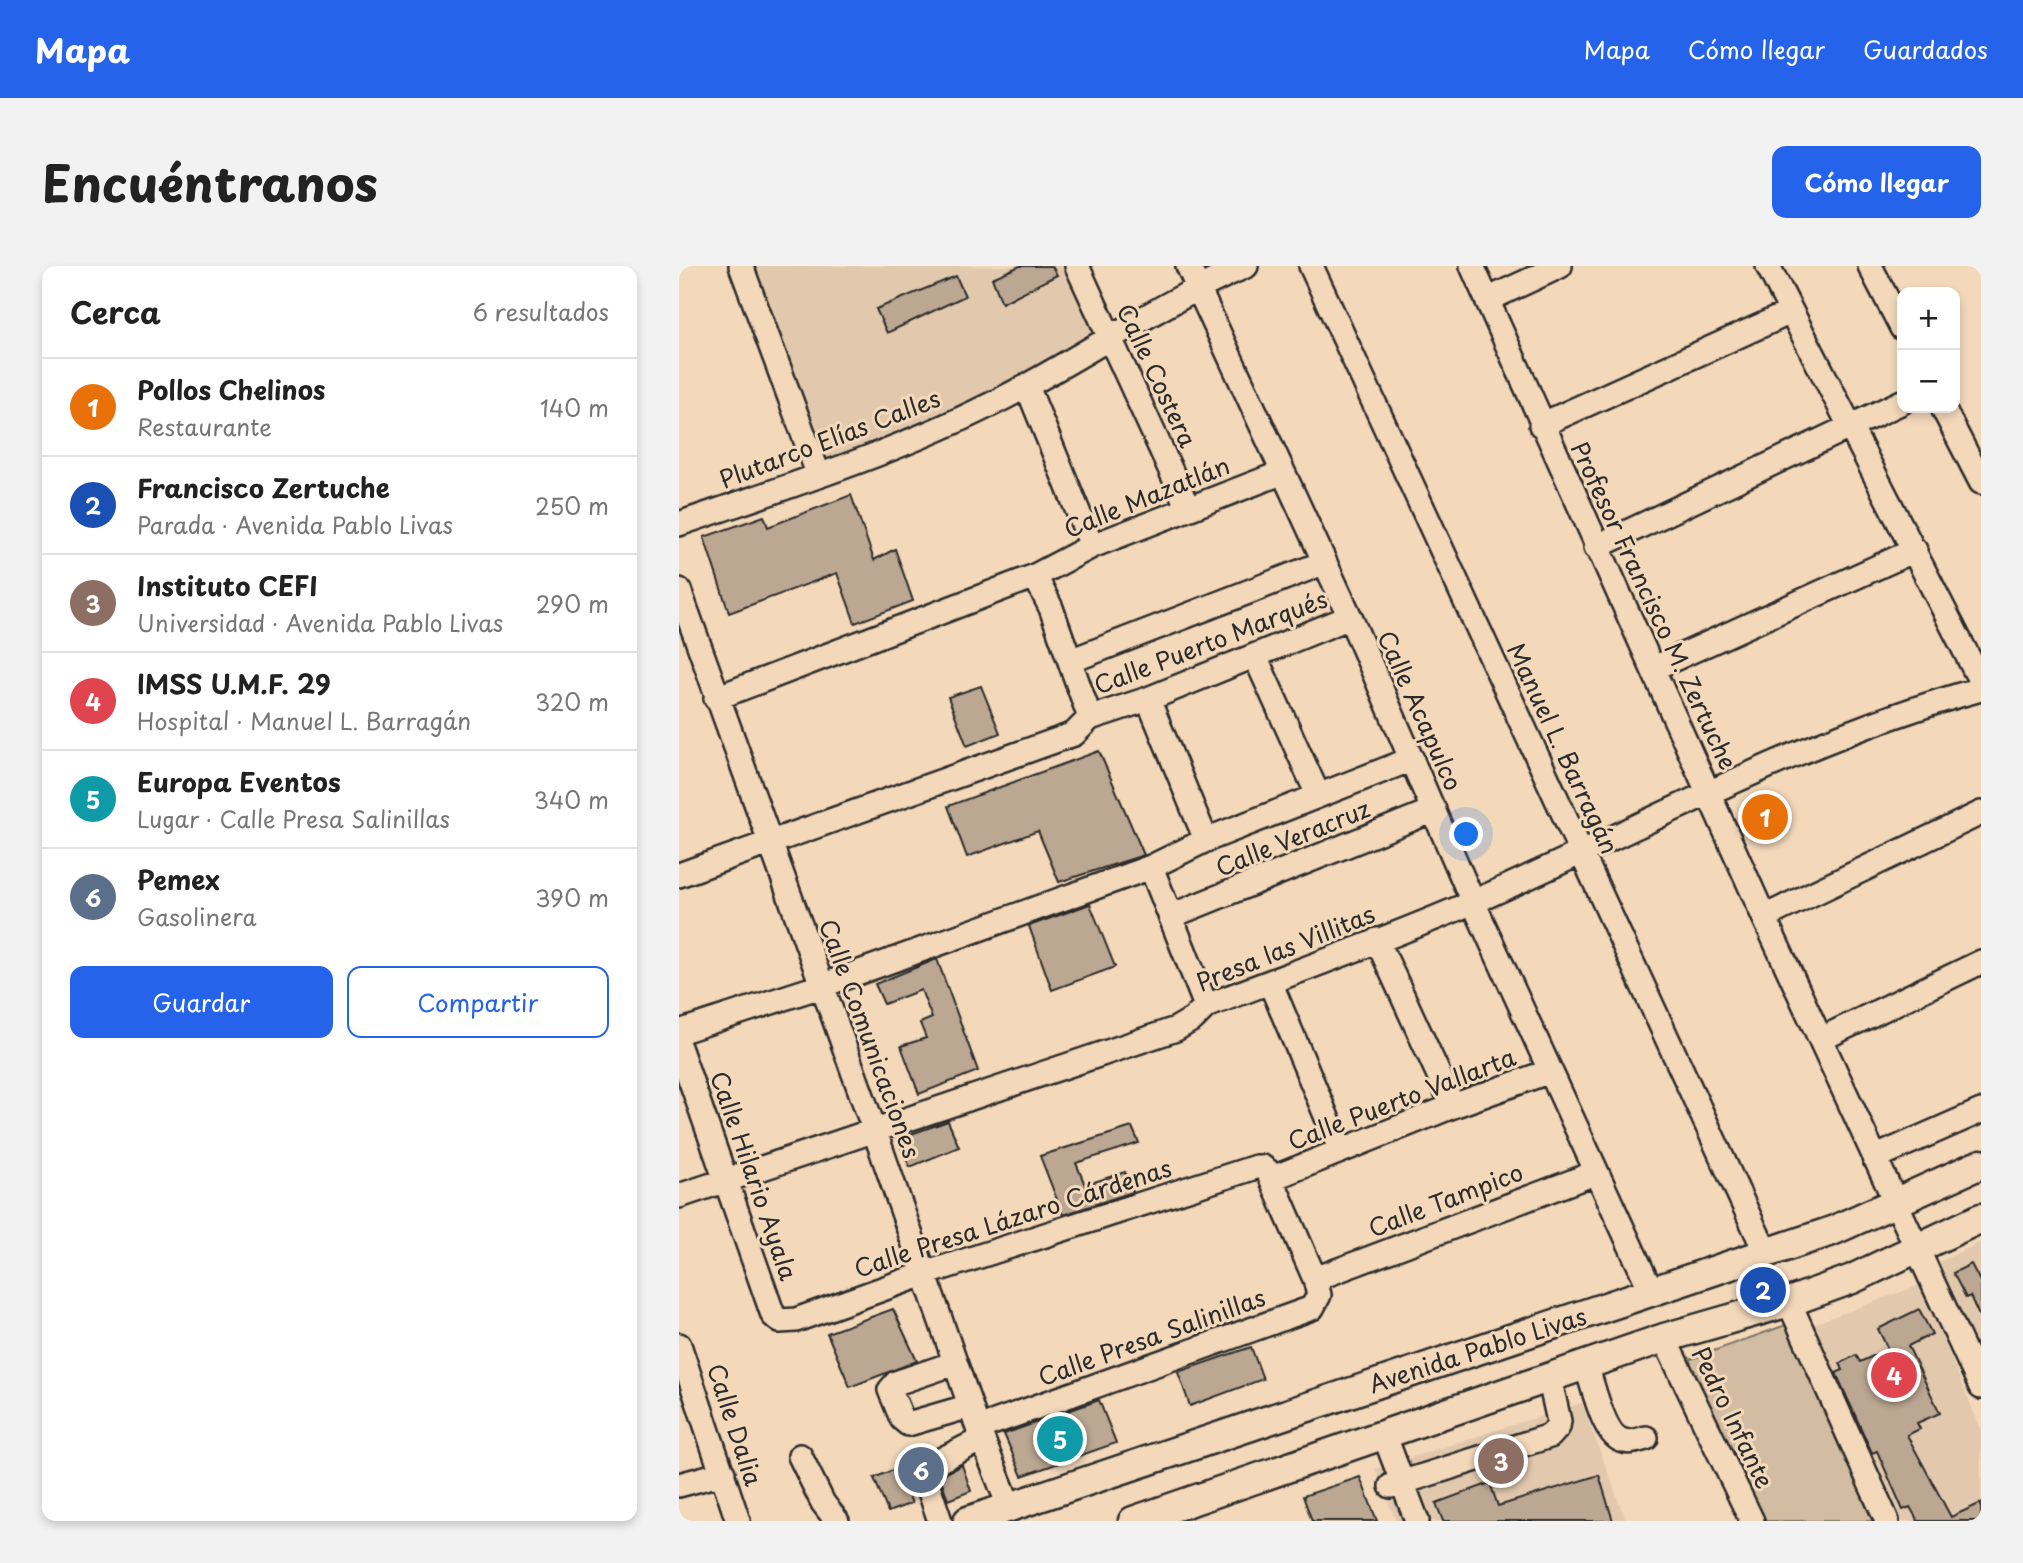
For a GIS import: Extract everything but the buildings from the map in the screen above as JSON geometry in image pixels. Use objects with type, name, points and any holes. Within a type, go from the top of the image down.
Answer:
[{"type":"main road","name":"Avenida Pablo Livas","points":[[968,1521],[1832,1231],[1981,1164]]},
{"type":"main road","name":"Avenida Pablo Livas","points":[[1133,1521],[1169,1515],[1378,1436],[1664,1338],[1789,1303],[1852,1279],[1981,1218]]},
{"type":"street","points":[[741,266],[819,476]]},
{"type":"street","name":"Calle Costera","points":[[1077,266],[1188,508]]},
{"type":"street","name":"Plutarco Elías Calles","points":[[679,524],[917,439],[1027,386],[1108,338],[1193,276],[1246,266]]},
{"type":"street","name":"Manuel L. Barragán","points":[[1311,266],[1766,1253]]},
{"type":"street","name":"Profesor Francisco M. Zertuche","points":[[1472,266],[1489,299],[1541,425],[1654,668],[1764,917],[1981,1387]]},
{"type":"street","points":[[1489,299],[1560,266]]},
{"type":"street","points":[[1768,266],[1981,682]]},
{"type":"street","points":[[1870,266],[1897,318]]},
{"type":"street","name":"Calle Acapulco","points":[[1193,276],[1281,473],[1350,617],[1473,902],[1652,1293]]},
{"type":"street","points":[[1541,425],[1791,312]]},
{"type":"street","points":[[1027,386],[1092,546]]},
{"type":"street","points":[[1596,547],[1897,404]]},
{"type":"street","points":[[1946,413],[1981,482]]},
{"type":"street","name":"Calle Mazatlán","points":[[716,698],[1035,576],[1092,546],[1281,473]]},
{"type":"street","points":[[1654,668],[1915,550]]},
{"type":"street","name":"Calle Puerto Marqués","points":[[1070,661],[1323,563]]},
{"type":"street","points":[[1035,576],[1051,608],[1090,718]]},
{"type":"street","name":"Calle Comunicaciones","points":[[679,590],[874,1129],[980,1434],[1009,1506]]},
{"type":"street","name":"Calle Puerto Marqués","points":[[679,875],[1074,734],[1090,718],[1147,699],[1350,617]]},
{"type":"street","points":[[1255,656],[1318,795]]},
{"type":"street","name":"Presa las Villitas","points":[[679,1196],[1176,1029],[1193,1019],[1206,1006],[1473,902],[1709,791],[1900,712],[1981,689]]},
{"type":"street","points":[[1147,699],[1206,840]]},
{"type":"street","name":"Calle Veracruz","points":[[679,1032],[821,986],[1151,867],[1206,840],[1412,759]]},
{"type":"street","name":"Calle Veracruz","points":[[1171,916],[1434,810]]},
{"type":"street","points":[[1764,917],[1981,813]]},
{"type":"street","points":[[1151,867],[1206,1006]]},
{"type":"street","points":[[1377,940],[1453,1106]]},
{"type":"street","points":[[1821,1040],[1981,962]]},
{"type":"street","points":[[1271,982],[1341,1151]]},
{"type":"street","name":"Calle Hilario Ayala","points":[[679,1047],[773,1315],[780,1321]]},
{"type":"street","name":"Calle Puerto Vallarta","points":[[1268,1172],[1341,1151],[1550,1071]]},
{"type":"street","points":[[1874,1158],[1981,1111]]},
{"type":"street","points":[[1268,1172],[1315,1279]]},
{"type":"street","name":"Calle Presa Lázaro Cárdenas","points":[[780,1321],[796,1320],[924,1274],[1268,1172]]},
{"type":"street","name":"Calle Tampico","points":[[1315,1279],[1595,1173]]},
{"type":"street","name":"Calle Presa Salinillas","points":[[940,1521],[924,1474],[927,1467],[980,1434],[1312,1308],[1319,1295],[1315,1279]]},
{"type":"street","points":[[1789,1303],[1887,1521]]},
{"type":"street","name":"Pedro Infante","points":[[1664,1338],[1752,1521]]},
{"type":"street","name":"Calle Dalia","points":[[679,1345],[684,1376],[723,1473],[738,1521]]},
{"type":"street","points":[[955,1363],[896,1383],[890,1390],[902,1419],[908,1424],[970,1406]]},
{"type":"street","points":[[1586,1365],[1608,1430],[1617,1439],[1627,1442],[1646,1438]]},
{"type":"street","points":[[1396,1484],[1550,1436],[1558,1427],[1559,1421],[1549,1377]]},
{"type":"street","points":[[1378,1436],[1396,1484],[1417,1521]]},
{"type":"street","points":[[800,1456],[823,1503],[837,1521]]},
{"type":"street","points":[[679,1485],[723,1473]]},
{"type":"street","points":[[1396,1484],[1403,1521]]},
{"type":"shaded area","points":[[755,266],[1067,266],[1096,331],[987,392],[823,463]]},
{"type":"shaded area","points":[[1981,1242],[1981,1354],[1937,1263]]},
{"type":"shaded area","points":[[1920,1285],[1981,1429],[1981,1521],[1900,1521],[1808,1326]]},
{"type":"shaded area","points":[[1786,1325],[1873,1521],[1764,1521],[1688,1360]]},
{"type":"shaded area","points":[[1582,1403],[1626,1521],[1396,1521],[1375,1469]]},
{"type":"place","name":"Pollos Chelinos","points":[[1765,817]]},
{"type":"place","name":"Francisco Zertuche","points":[[1763,1290]]},
{"type":"place","name":"IMSS U.M.F. 29","points":[[1894,1375]]},
{"type":"place","name":"Europa Eventos","points":[[1060,1439]]},
{"type":"place","name":"Instituto CEFI","points":[[1501,1461]]},
{"type":"place","name":"Pemex","points":[[921,1470]]}]
